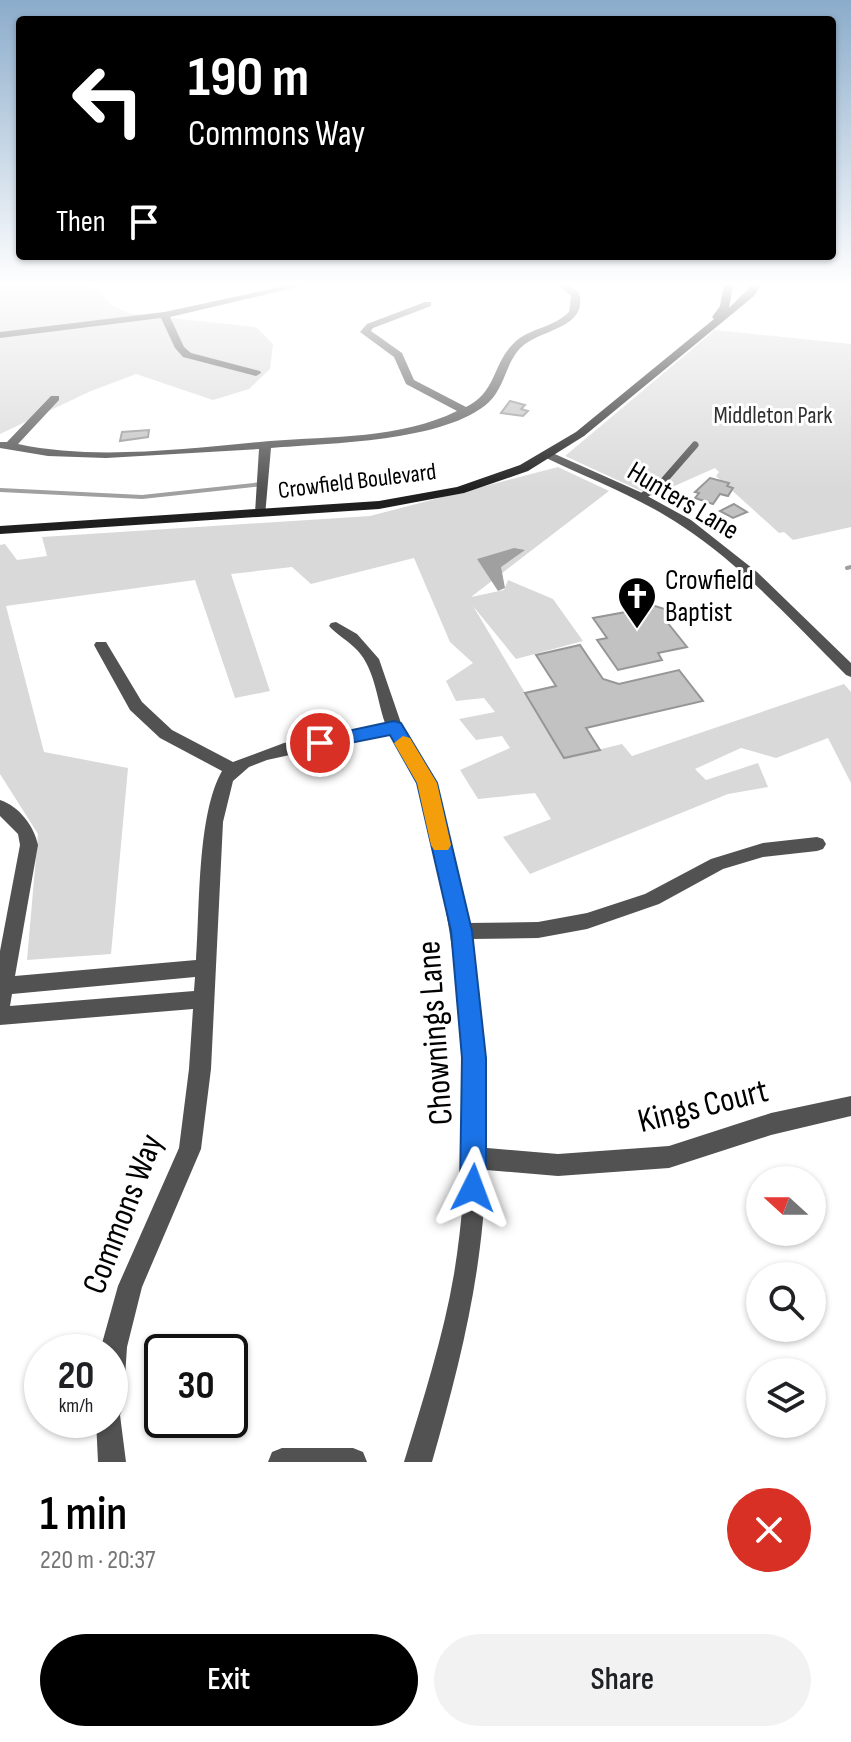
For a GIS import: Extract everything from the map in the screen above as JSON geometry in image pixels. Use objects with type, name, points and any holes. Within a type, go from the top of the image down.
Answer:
[{"type":"main road","name":"Crowfield Boulevard","points":[[0,530],[379,505],[460,490],[524,468],[548,455],[580,434],[677,353]]},
{"type":"street","points":[[185,353],[256,373]]},
{"type":"street","points":[[395,353],[410,382],[465,411]]},
{"type":"street","points":[[5,446],[45,452],[125,453],[408,432],[465,411],[495,391],[512,353]]},
{"type":"street","points":[[5,446],[55,398]]},
{"type":"street","points":[[261,513],[265,445]]},
{"type":"street","name":"Hunters Lane","points":[[548,455],[641,497],[729,554],[851,672]]},
{"type":"street","name":"Chownings Lane","points":[[336,626],[363,642],[379,671],[394,727],[427,783],[461,931],[474,1058],[475,1158],[469,1247],[444,1373],[418,1462]]},
{"type":"street","points":[[101,645],[136,706],[166,734],[233,769],[256,758],[394,727]]},
{"type":"street","name":"Commons Way","points":[[117,1334],[130,1286],[190,1149],[205,999],[214,822],[222,787],[233,769]]},
{"type":"street","points":[[0,806],[26,831],[29,845],[1,992],[207,967]]},
{"type":"street","points":[[461,931],[538,930],[587,921],[652,899],[717,864],[763,850],[817,844]]},
{"type":"street","points":[[0,1016],[205,999]]},
{"type":"street","name":"Kings Court","points":[[475,1158],[558,1165],[669,1157],[771,1124],[851,1106]]},
{"type":"street","points":[[110,1438],[112,1462]]},
{"type":"street","points":[[282,1462],[353,1462]]},
{"type":"lane","points":[[641,497],[660,485],[695,445]]},
{"type":"green space","points":[[0,353],[272,353],[270,369],[249,389],[213,400],[136,374],[91,391],[0,434]]},
{"type":"green space","name":"Middleton Park","points":[[687,353],[851,353],[851,527],[793,540],[784,532],[779,533],[716,476],[719,472],[715,468],[652,496],[565,456]]},
{"type":"green space","points":[[558,467],[609,491],[471,597],[504,590],[508,580],[553,599],[583,641],[516,659],[473,606],[564,758],[622,744],[632,756],[844,684],[851,692],[851,783],[828,738],[776,758],[741,748],[695,769],[706,780],[758,763],[768,787],[728,794],[530,874],[503,837],[551,819],[535,793],[478,799],[460,770],[510,748],[502,736],[476,740],[459,719],[495,712],[484,698],[456,701],[446,681],[473,663],[450,642],[414,558],[311,584],[292,567],[231,574],[270,691],[235,698],[195,580],[6,606],[44,752],[128,768],[111,954],[27,960],[38,834],[0,774],[0,545],[5,544],[17,560],[47,556],[42,537],[370,516]]},
{"type":"shaded area","points":[[514,548],[525,550],[501,567],[505,588],[498,591],[477,559]]},
{"type":"building","points":[[510,401],[525,405],[521,409],[528,411],[523,416],[501,413]]},
{"type":"building","points":[[149,430],[148,437],[120,441],[122,432]]},
{"type":"building","points":[[710,478],[729,483],[727,486],[733,488],[728,496],[720,494],[713,504],[695,498],[699,493],[695,492]]},
{"type":"building","points":[[734,504],[747,512],[733,518],[720,511]]},
{"type":"building","name":"Crowfield Baptist","points":[[642,602],[668,610],[676,620],[667,622],[687,647],[658,653],[662,660],[618,670],[597,640],[607,638],[593,618],[631,611],[627,606]]},
{"type":"building","points":[[580,645],[603,679],[619,684],[679,670],[703,701],[586,728],[600,750],[564,758],[525,693],[556,686],[536,655]]},
{"type":"waterway","points":[[0,490],[142,497],[262,484]]},
{"type":"waterway","points":[[847,568],[851,567]]},
{"type":"slow traffic","points":[[403,743],[427,783],[441,845]]},
{"type":"place","name":"Crowfield Baptist","points":[[637,630]]},
{"type":"route","points":[[320,743],[394,727],[427,783],[461,931],[474,1058],[473,1188]]}]
